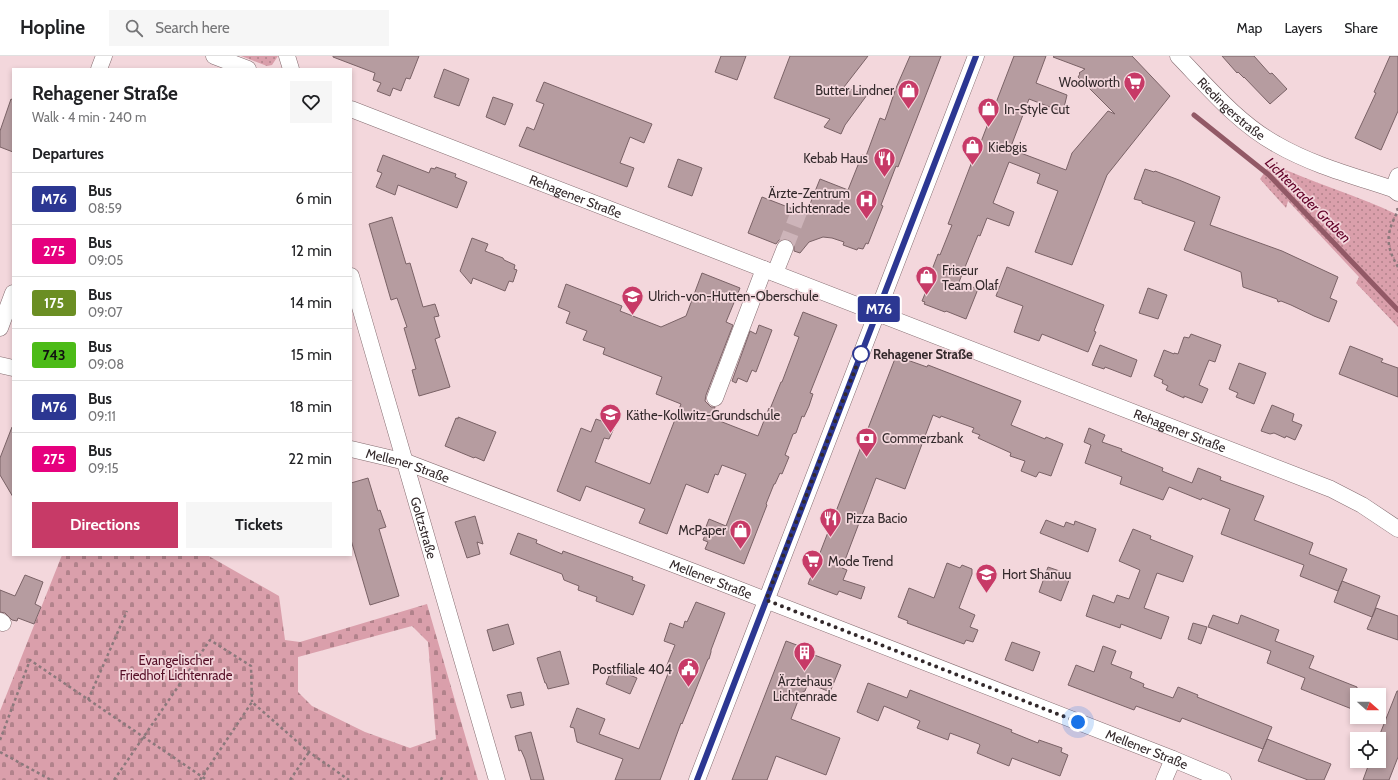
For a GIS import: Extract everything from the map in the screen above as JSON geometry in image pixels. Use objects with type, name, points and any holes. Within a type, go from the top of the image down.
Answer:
[{"type":"street","points":[[99,68],[104,56]]},
{"type":"street","points":[[214,56],[245,68]]},
{"type":"street","points":[[287,56],[291,68]]},
{"type":"street","points":[[697,780],[976,56]]},
{"type":"street","name":"Riedingerstraße","points":[[1178,56],[1231,110],[1251,128],[1274,144],[1292,153],[1396,186]]},
{"type":"street","name":"Rehagener Straße","points":[[352,109],[1331,489],[1362,505],[1398,530]]},
{"type":"street","points":[[715,398],[770,271],[785,248]]},
{"type":"street","name":"Goltzstraße","points":[[352,279],[497,780]]},
{"type":"street","points":[[0,328],[12,297]]},
{"type":"street","points":[[0,365],[12,368]]},
{"type":"street","name":"Mellener Straße","points":[[352,449],[406,462],[766,600],[1223,780]]},
{"type":"street","points":[[1164,780],[1172,759]]},
{"type":"path","points":[[1396,186],[1398,211],[1390,225],[1388,238],[1392,258],[1398,267]]},
{"type":"path","points":[[88,700],[127,611]]},
{"type":"path","points":[[114,780],[210,640],[251,666],[252,702],[200,780]]},
{"type":"path","points":[[0,740],[30,660],[207,780]]},
{"type":"path","points":[[252,702],[309,752],[349,780]]},
{"type":"path","points":[[0,752],[51,780]]},
{"type":"path","points":[[290,780],[309,752]]},
{"type":"path","points":[[441,780],[442,775]]},
{"type":"green space","points":[[241,56],[278,56],[272,65],[267,66]]},
{"type":"green space","points":[[1271,163],[1302,177],[1367,201],[1398,215],[1398,327],[1356,283],[1359,277],[1288,201],[1286,208],[1260,179]]},
{"type":"green space","name":"Evangelischer Friedhof Lichtenrade","points":[[62,556],[209,556],[279,596],[285,640],[300,642],[427,604],[478,780],[0,780],[0,711]],"holes":[[[412,626],[428,642],[436,739],[410,748],[365,732],[312,706],[298,692],[298,657]]]},
{"type":"building","points":[[333,56],[419,56],[410,79],[406,78],[401,91],[393,88],[390,96],[377,91],[381,83],[373,80],[375,73]]},
{"type":"building","points":[[721,56],[746,56],[737,80],[715,72]]},
{"type":"building","points":[[790,56],[868,56],[844,87],[867,95],[845,125],[841,134],[824,127],[830,119],[774,98]]},
{"type":"building","points":[[910,56],[941,56],[898,167],[896,166],[881,205],[883,206],[868,244],[866,243],[863,249],[858,248],[857,250],[843,245],[844,242],[823,237],[809,242],[800,253],[794,251],[793,242],[788,239],[779,240],[776,244],[748,233],[762,197],[806,214],[820,179],[848,190],[862,155],[866,156],[880,118],[885,120],[896,88]]},
{"type":"building","points":[[1014,56],[1046,56],[1036,83],[1067,95],[1063,112],[1029,99],[1010,149],[1066,170],[1072,153],[1108,111],[1115,114],[1078,77],[1080,74],[1079,73],[1085,69],[1053,57],[1054,56],[1132,56],[1170,96],[1107,175],[1072,265],[1035,252],[1058,191],[1037,183],[1040,174],[1009,162],[993,203],[1014,212],[1009,226],[987,218],[980,236],[978,235],[959,282],[978,289],[966,319],[924,304],[925,302],[922,301],[927,289],[925,288],[938,254],[940,255],[952,225],[948,224]]},
{"type":"building","points":[[1222,56],[1254,56],[1270,74],[1272,73],[1287,89],[1270,104],[1244,77],[1238,72],[1237,73]]},
{"type":"building","points":[[1390,56],[1398,56],[1398,111],[1381,150],[1355,138],[1376,93],[1374,92]]},
{"type":"building","points":[[444,69],[469,79],[459,106],[434,97]]},
{"type":"building","points":[[544,82],[652,124],[644,143],[630,137],[620,163],[634,168],[627,187],[519,146],[527,127],[534,130],[544,104],[536,101]]},
{"type":"building","points":[[493,97],[513,104],[505,125],[486,117]]},
{"type":"building","points":[[11,99],[12,152],[0,147],[0,131]]},
{"type":"building","points":[[383,155],[429,173],[431,168],[435,169],[436,167],[456,174],[455,177],[467,182],[457,208],[398,185],[395,195],[376,187],[382,173],[377,171]]},
{"type":"building","points":[[678,159],[702,168],[692,196],[668,187]]},
{"type":"building","points":[[1145,169],[1155,171],[1220,197],[1210,225],[1282,251],[1338,277],[1330,298],[1337,301],[1329,322],[1281,301],[1278,302],[1277,299],[1243,287],[1241,272],[1184,250],[1195,222],[1134,199]]},
{"type":"building","points":[[392,217],[406,264],[410,263],[423,307],[435,304],[439,316],[434,317],[440,337],[435,339],[450,387],[419,396],[412,370],[416,369],[404,328],[407,327],[397,298],[391,300],[369,224]]},
{"type":"building","points":[[472,238],[488,244],[485,251],[503,258],[504,260],[515,265],[514,269],[517,270],[513,282],[509,281],[505,291],[473,278],[471,284],[460,271]]},
{"type":"building","points":[[1007,267],[1104,305],[1088,352],[1042,334],[1039,341],[1014,332],[1023,306],[996,296]]},
{"type":"building","points":[[702,273],[740,288],[726,322],[733,325],[705,401],[711,407],[715,407],[712,418],[758,436],[769,408],[770,409],[782,382],[799,337],[794,335],[803,312],[837,325],[810,393],[813,394],[809,406],[804,417],[802,416],[796,433],[793,434],[785,455],[789,457],[782,474],[780,473],[774,484],[744,564],[705,549],[708,542],[703,540],[706,533],[704,532],[709,519],[726,526],[746,474],[722,465],[718,475],[715,474],[708,493],[686,484],[667,534],[639,523],[645,509],[586,486],[580,501],[557,491],[581,428],[591,432],[596,419],[615,426],[609,439],[604,438],[595,462],[650,484],[681,404],[656,394],[662,377],[603,354],[605,348],[583,340],[587,331],[566,323],[570,312],[558,307],[566,284],[622,306],[620,311],[661,327],[686,316]]},
{"type":"building","points":[[1148,288],[1167,295],[1158,319],[1139,313]]},
{"type":"building","points":[[759,325],[772,330],[756,372],[752,370],[747,382],[738,378],[736,383],[732,381],[750,331],[756,334]]},
{"type":"building","points":[[1191,334],[1221,345],[1215,362],[1209,360],[1199,385],[1208,389],[1202,403],[1184,396],[1184,398],[1166,390],[1168,386],[1162,383],[1163,380],[1154,376],[1164,350],[1178,354],[1184,337],[1189,338]]},
{"type":"building","points":[[1100,345],[1137,360],[1131,377],[1105,367],[1104,369],[1092,365]]},
{"type":"building","points":[[1350,346],[1383,359],[1381,362],[1398,368],[1398,397],[1339,374]]},
{"type":"building","points":[[896,356],[927,367],[928,365],[1021,401],[1011,425],[1045,439],[1046,437],[1063,444],[1051,476],[1039,472],[1036,477],[1021,471],[1025,461],[1010,456],[1011,453],[978,438],[980,435],[972,432],[974,428],[941,416],[940,418],[933,415],[905,489],[876,478],[842,568],[847,570],[843,580],[865,587],[861,599],[839,591],[837,595],[808,584]]},
{"type":"building","points":[[1239,363],[1266,373],[1254,404],[1236,397],[1238,393],[1229,389]]},
{"type":"building","points":[[1272,405],[1294,414],[1292,421],[1302,425],[1295,440],[1286,436],[1285,438],[1274,433],[1270,434],[1261,431]]},
{"type":"building","points":[[458,417],[496,432],[484,461],[445,446],[456,418],[458,419]]},
{"type":"building","points":[[12,427],[12,495],[0,475],[0,458]]},
{"type":"building","points":[[1089,428],[1105,435],[1102,442],[1122,449],[1121,451],[1163,468],[1162,471],[1192,483],[1198,468],[1221,477],[1220,480],[1264,496],[1254,520],[1313,543],[1309,554],[1347,569],[1338,591],[1300,576],[1304,565],[1221,534],[1230,509],[1202,498],[1201,500],[1169,487],[1163,500],[1120,484],[1122,477],[1085,463],[1091,445],[1084,442]]},
{"type":"building","points":[[368,478],[378,511],[380,510],[386,527],[379,529],[399,596],[370,605],[352,543],[352,483]]},
{"type":"building","points":[[475,516],[483,544],[477,542],[480,554],[467,558],[455,522]]},
{"type":"building","points":[[1046,520],[1064,527],[1066,522],[1074,525],[1075,521],[1096,529],[1088,552],[1040,533]]},
{"type":"building","points":[[1133,529],[1151,536],[1150,539],[1193,556],[1183,582],[1157,573],[1144,608],[1169,617],[1161,639],[1121,624],[1120,628],[1086,616],[1093,595],[1114,603],[1117,595],[1129,599],[1140,570],[1119,561]]},
{"type":"building","points":[[518,533],[537,540],[536,543],[562,554],[563,551],[633,577],[632,580],[645,585],[633,615],[596,601],[597,597],[578,590],[579,586],[564,580],[562,574],[510,554]]},
{"type":"building","points":[[947,563],[960,568],[962,565],[972,569],[972,574],[959,608],[975,615],[970,627],[978,630],[973,642],[966,640],[964,644],[907,623],[908,621],[898,617],[909,588],[934,598]]},
{"type":"building","points":[[1048,567],[1071,575],[1061,601],[1039,592]]},
{"type":"building","points":[[25,575],[43,582],[35,604],[41,607],[34,624],[18,618],[17,621],[12,620],[5,613],[0,612],[0,590],[15,596]]},
{"type":"building","points":[[1342,581],[1380,596],[1372,617],[1334,602]]},
{"type":"building","points":[[696,602],[725,613],[709,659],[682,724],[681,723],[660,780],[615,780],[623,759],[577,742],[574,728],[570,727],[577,708],[605,719],[599,734],[639,749],[669,671],[665,670],[675,645],[664,641],[670,623],[683,628],[685,621],[687,622]]},
{"type":"building","points":[[1376,608],[1398,616],[1398,640],[1367,629]]},
{"type":"building","points":[[1213,615],[1238,624],[1241,615],[1279,630],[1275,641],[1314,656],[1309,668],[1357,687],[1350,688],[1350,708],[1301,689],[1305,678],[1267,663],[1271,651],[1208,627]]},
{"type":"building","points":[[1193,623],[1207,627],[1201,644],[1188,639]]},
{"type":"building","points":[[508,624],[514,644],[493,651],[487,630]]},
{"type":"building","points":[[786,641],[810,650],[809,653],[841,665],[830,692],[808,683],[805,691],[801,693],[791,719],[840,738],[826,775],[776,756],[767,780],[732,780]]},
{"type":"building","points":[[1012,642],[1040,652],[1033,671],[1005,660]]},
{"type":"building","points":[[1103,646],[1116,651],[1111,664],[1132,672],[1130,678],[1144,684],[1143,687],[1173,698],[1178,687],[1198,695],[1197,697],[1272,727],[1263,749],[1182,718],[1180,722],[1136,706],[1134,710],[1068,685],[1076,665],[1094,672]]},
{"type":"building","points":[[560,651],[569,684],[548,689],[537,658]]},
{"type":"building","points":[[612,668],[637,678],[630,694],[606,684]]},
{"type":"building","points":[[868,683],[907,698],[910,690],[1012,730],[1011,732],[1038,743],[1039,740],[1062,748],[1061,752],[1068,755],[1060,776],[1012,758],[1009,766],[977,753],[979,744],[950,733],[948,740],[917,728],[920,721],[884,706],[878,721],[857,712]]},
{"type":"building","points":[[1398,691],[1398,757],[1389,780],[1363,780],[1367,768],[1386,768],[1386,732],[1381,732],[1384,724],[1386,724],[1386,719]]},
{"type":"building","points":[[521,692],[524,705],[511,708],[507,695]]},
{"type":"building","points":[[531,732],[544,780],[531,780],[525,759],[521,750],[519,751],[515,736]]},
{"type":"building","points":[[1267,739],[1331,764],[1324,780],[1308,780],[1258,761]]},
{"type":"waterway","name":"Lichtenrader Graben","points":[[1194,115],[1269,175],[1398,310]]},
{"type":"tunnel","points":[[785,248],[799,212]]},
{"type":"bus line","name":"M76","points":[[697,780],[976,56]]},
{"type":"place","name":"Woolworth","points":[[1135,102]]},
{"type":"place","name":"Butter Lindner","points":[[909,110]]},
{"type":"place","name":"In-Style Cut","points":[[989,128]]},
{"type":"place","name":"Kiebgis","points":[[973,166]]},
{"type":"place","name":"Kebab Haus","points":[[884,178]]},
{"type":"place","name":"Ärzte-Zentrum Lichtenrade","points":[[866,220]]},
{"type":"place","name":"Friseur Team Olaf","points":[[926,296]]},
{"type":"place","name":"Ulrich-von-Hutten-Oberschule","points":[[633,316]]},
{"type":"place","name":"Rehagener Straße","points":[[861,354]]},
{"type":"place","name":"Käthe-Kollwitz-Grundschule","points":[[610,434]]},
{"type":"place","name":"Commerzbank","points":[[866,458]]},
{"type":"place","name":"Pizza Bacio","points":[[830,538]]},
{"type":"place","name":"McPaper","points":[[741,550]]},
{"type":"place","name":"Mode Trend","points":[[813,580]]},
{"type":"place","name":"Hort Shanuu","points":[[986,594]]},
{"type":"place","name":"Ärztehaus Lichtenrade","points":[[805,672]]},
{"type":"place","name":"Postfiliale 404","points":[[688,688]]},
{"type":"route","points":[[861,354],[766,600],[1078,722]]}]
